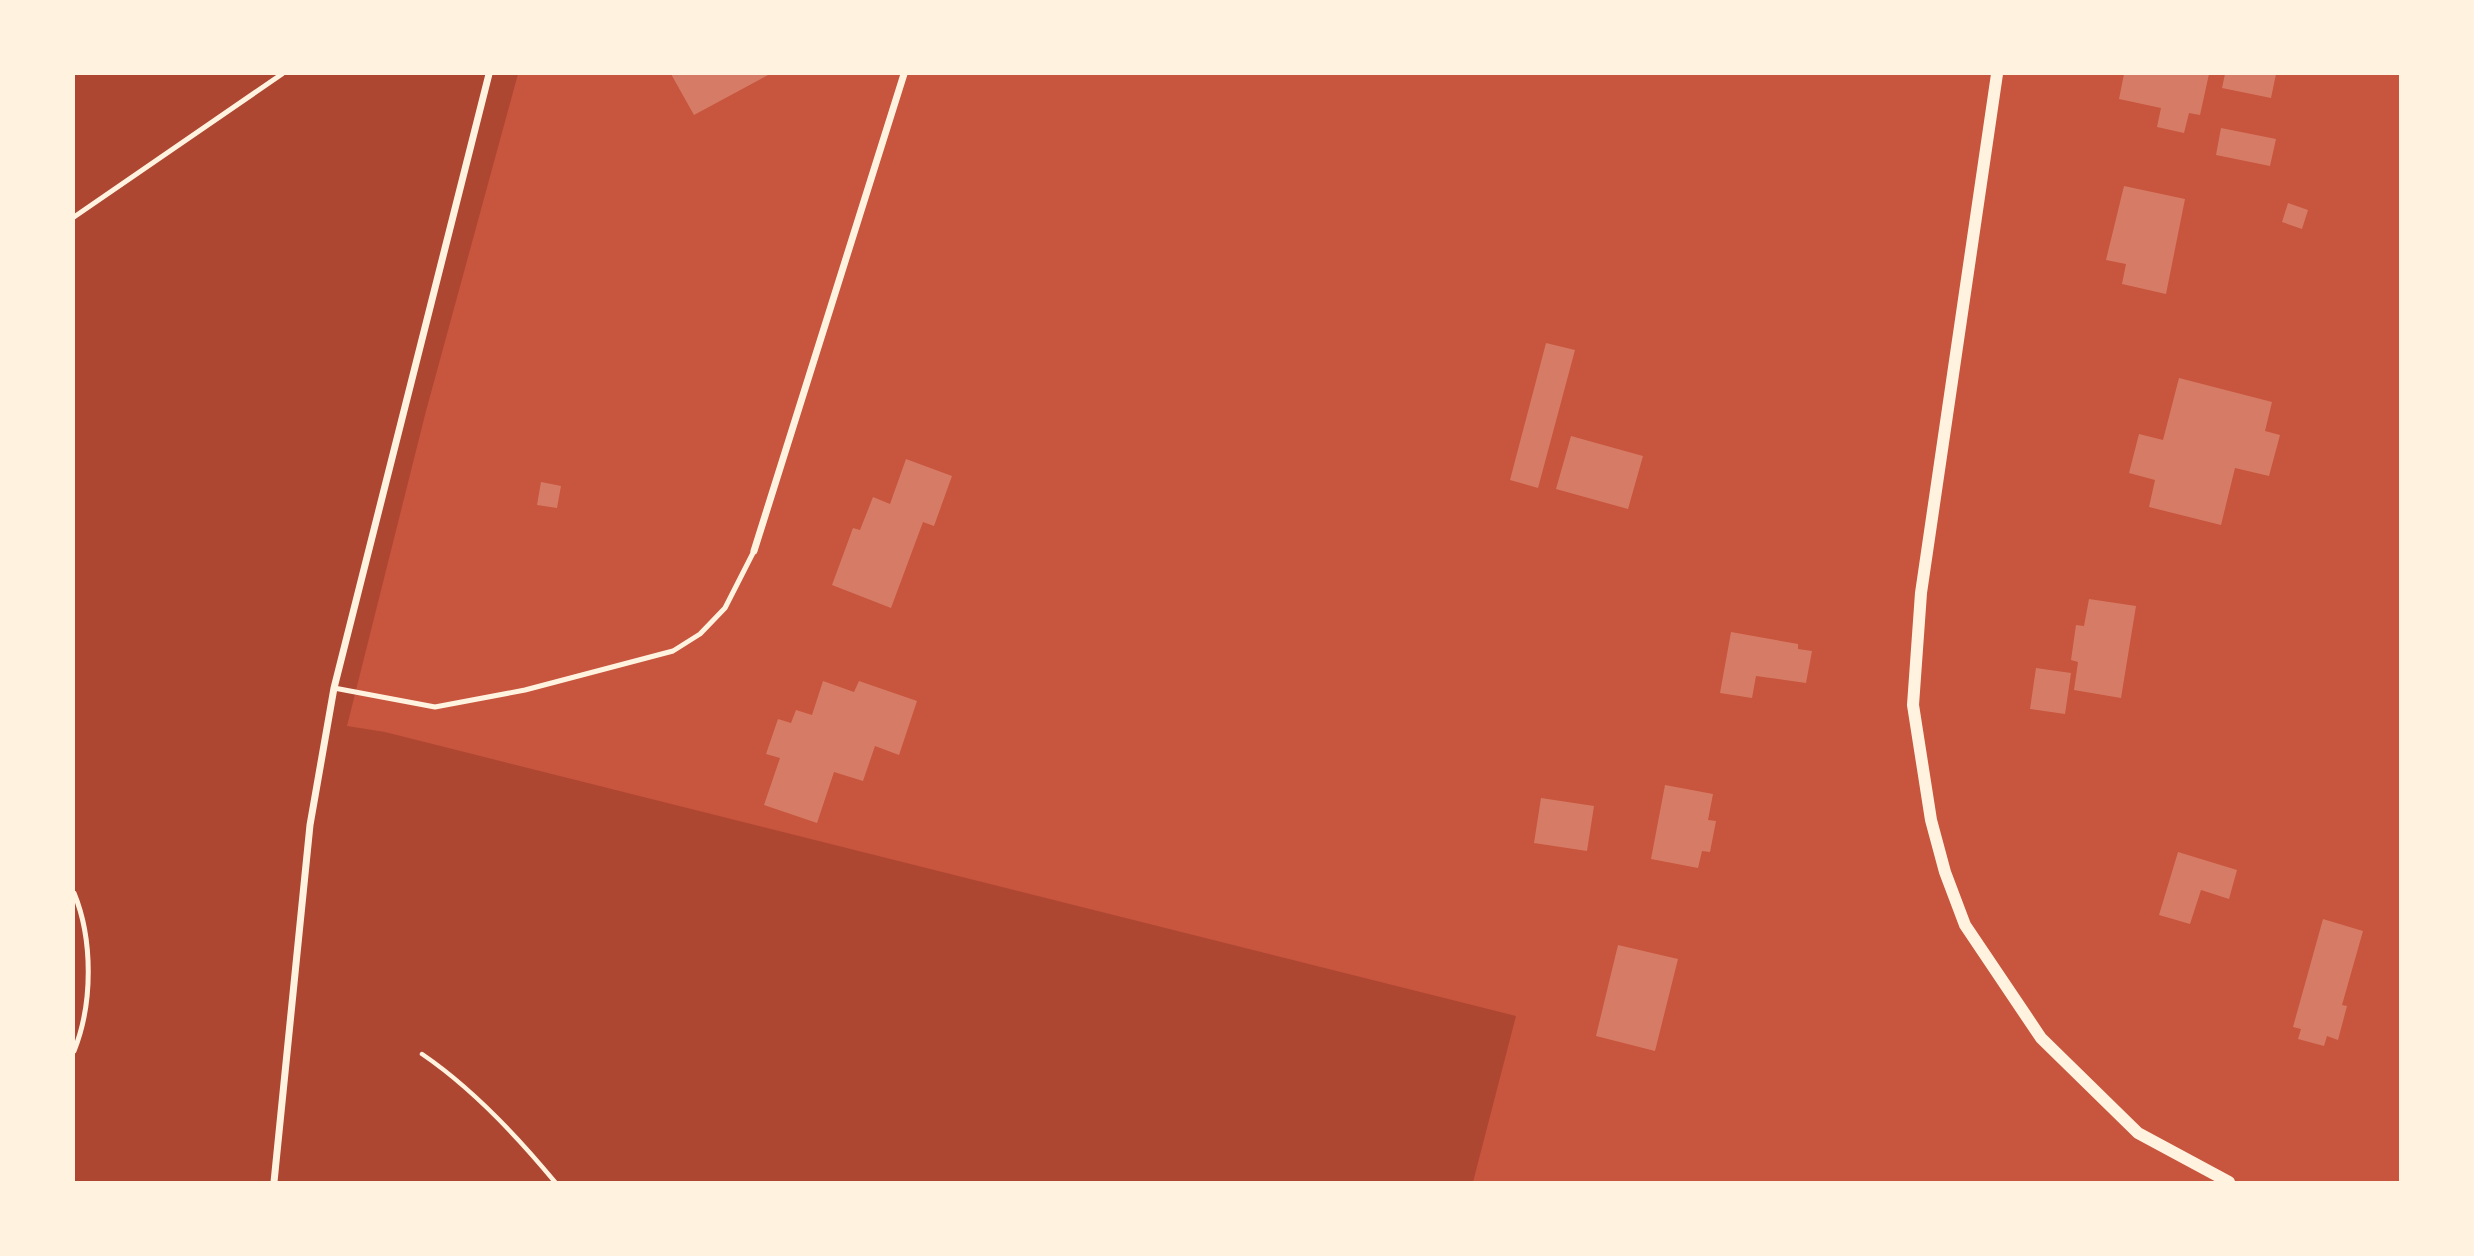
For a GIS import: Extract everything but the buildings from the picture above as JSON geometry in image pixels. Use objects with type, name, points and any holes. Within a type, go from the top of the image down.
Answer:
[{"type":"street","points":[[274,1182],[310,825],[334,688],[489,74]]},
{"type":"street","points":[[754,551],[904,74]]},
{"type":"street","points":[[1997,74],[1921,593],[1913,705],[1931,820],[1945,872],[1965,925],[2040,1038],[2138,1133],[2229,1182]]},
{"type":"lane","points":[[74,217],[282,74]]},
{"type":"lane","points":[[334,688],[435,707],[525,690],[673,651],[700,634],[725,608],[754,551]]},
{"type":"lane","points":[[74,892],[82,912],[89,979],[74,1051]]},
{"type":"path","points":[[422,1054],[443,1068],[522,1142],[555,1182]]},
{"type":"shaded area","points":[[74,74],[518,74],[426,411],[347,726],[385,732],[1516,1016],[1473,1182],[74,1182]]}]
